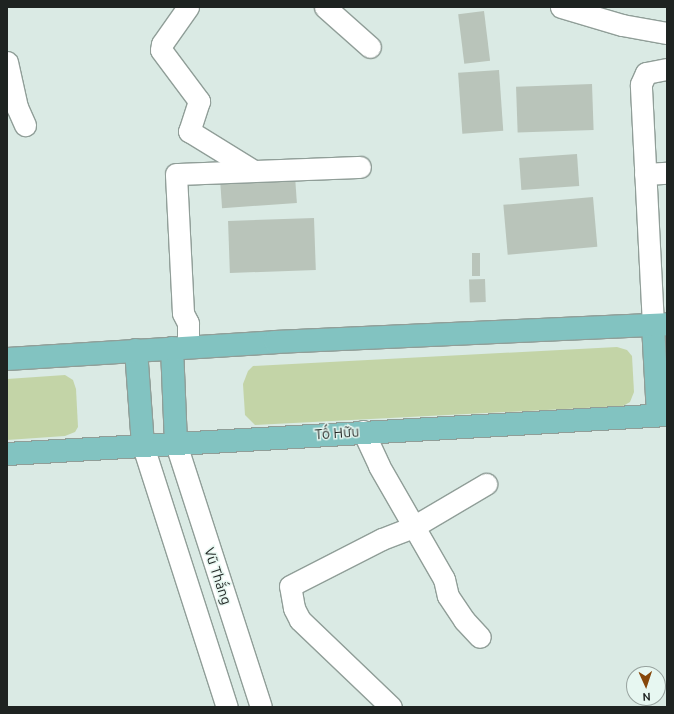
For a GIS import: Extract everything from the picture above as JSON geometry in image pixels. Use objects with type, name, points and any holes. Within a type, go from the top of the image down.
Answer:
[{"type":"main road","points":[[7,359],[136,350],[660,325],[662,415]]},
{"type":"main road","points":[[176,444],[180,348]]},
{"type":"main road","points":[[136,350],[143,446]]},
{"type":"main road","name":"Tố Hữu","points":[[7,454],[363,431],[662,415]]},
{"type":"street","points":[[188,7],[162,44],[161,50],[198,101],[188,131],[254,171]]},
{"type":"street","points":[[325,7],[370,47]]},
{"type":"street","points":[[561,7],[622,25],[667,33]]},
{"type":"street","points":[[7,62],[17,107],[25,124]]},
{"type":"street","points":[[660,325],[645,174],[640,84],[646,73],[667,69]]},
{"type":"street","points":[[180,348],[188,323],[183,313],[176,174],[360,167]]},
{"type":"street","points":[[645,174],[667,173]]},
{"type":"street","points":[[363,431],[379,466],[413,527],[427,546],[444,579],[448,596],[464,620],[480,637]]},
{"type":"street","name":"Vũ Thắng","points":[[176,444],[261,707]]},
{"type":"street","points":[[143,446],[227,707]]},
{"type":"street","points":[[391,707],[300,620],[294,608],[290,586],[382,539],[413,527],[486,484]]},
{"type":"green space","points":[[617,347],[627,350],[632,356],[634,392],[630,402],[623,406],[255,425],[245,415],[243,384],[248,371],[253,366]]},
{"type":"green space","points":[[65,375],[73,380],[76,389],[78,427],[75,432],[65,436],[7,440],[7,379]]},
{"type":"building","points":[[484,11],[490,61],[464,64],[458,14]]},
{"type":"building","points":[[499,70],[503,131],[462,134],[458,73]]},
{"type":"building","points":[[592,84],[594,130],[518,133],[516,87]]},
{"type":"building","points":[[577,154],[579,186],[521,190],[519,158]]},
{"type":"building","points":[[295,176],[297,203],[222,208],[220,181]]},
{"type":"building","points":[[593,197],[597,247],[508,255],[503,205]]},
{"type":"building","points":[[314,218],[316,270],[230,273],[228,221]]},
{"type":"building","points":[[472,253],[480,253],[480,276],[472,276]]},
{"type":"building","points":[[485,279],[486,302],[470,303],[469,280]]}]
